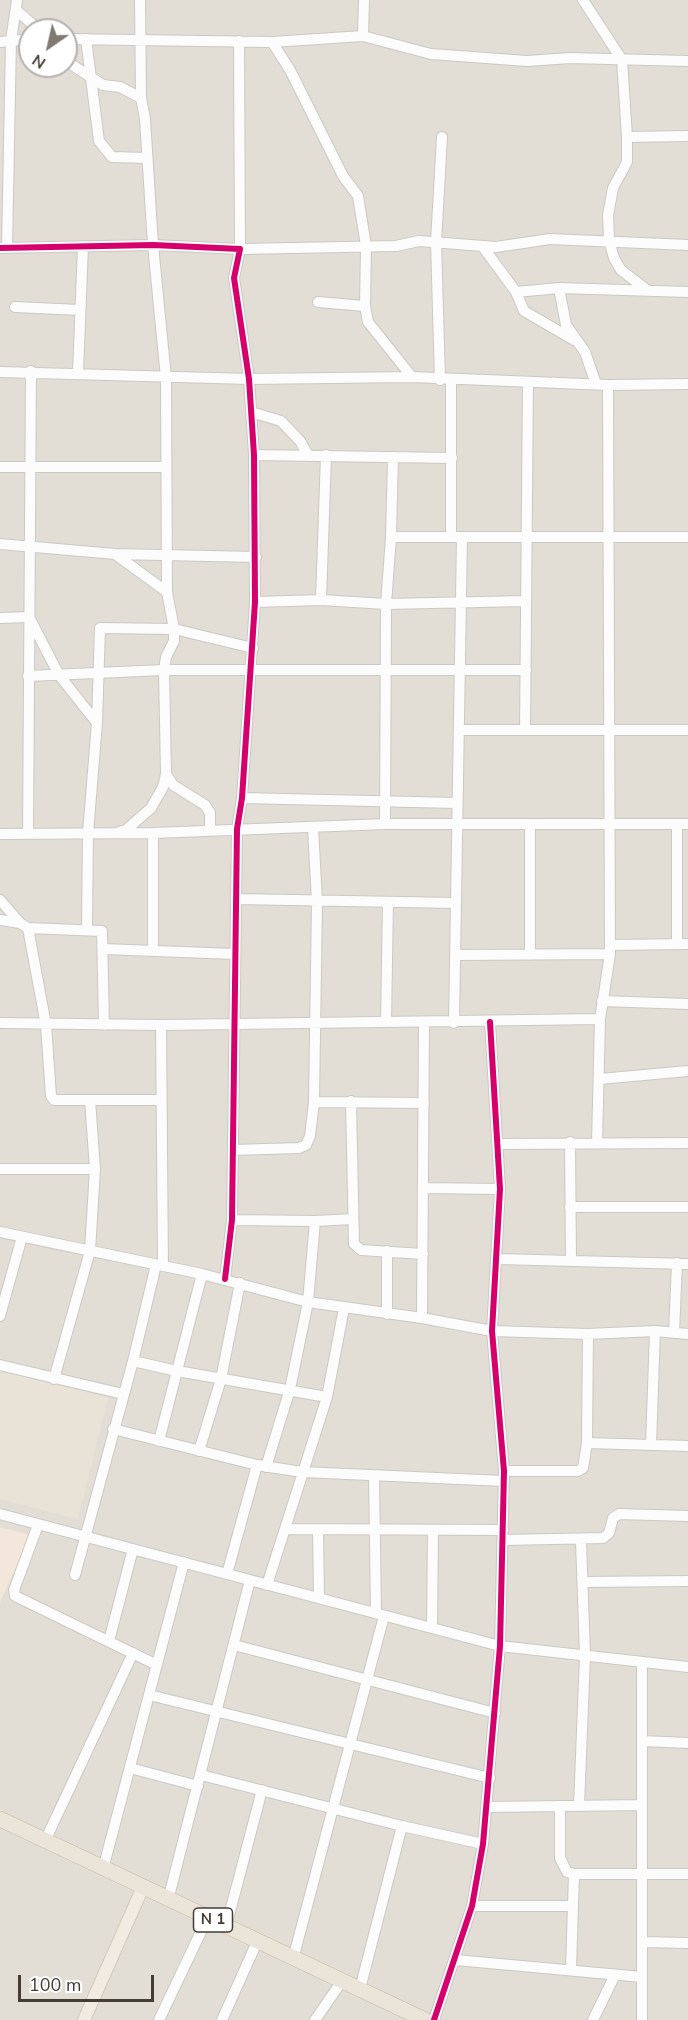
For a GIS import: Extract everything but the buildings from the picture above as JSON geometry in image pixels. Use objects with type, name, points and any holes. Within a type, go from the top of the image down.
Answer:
[{"type":"highway","name":"N 1","points":[[0,1819],[360,1989],[402,2015],[425,2020]]},
{"type":"main road","points":[[84,2020],[143,1887]]},
{"type":"street","points":[[116,833],[126,830],[150,808],[163,787],[166,774],[164,670],[166,657],[174,641],[167,592],[166,378],[153,245],[145,119],[141,98],[140,0]]},
{"type":"street","points":[[363,36],[364,0]]},
{"type":"street","points":[[586,2],[622,60],[627,162],[614,188],[608,215],[609,240],[614,258],[621,270],[647,290]]},
{"type":"street","points":[[17,5],[28,18]]},
{"type":"street","points":[[17,5],[12,40],[4,248],[153,245],[240,249],[436,242],[483,248],[550,239],[688,245]]},
{"type":"street","points":[[78,39],[140,38],[272,42],[363,36],[431,54],[527,61],[570,58],[688,61]]},
{"type":"street","points":[[86,39],[99,141],[112,157],[147,158]]},
{"type":"street","points":[[0,42],[18,40]]},
{"type":"street","points":[[225,1279],[232,1220],[237,829],[242,798],[255,602],[254,455],[249,379],[234,278],[240,249],[239,41]]},
{"type":"street","points":[[272,42],[290,70],[343,176],[358,196],[366,246],[365,306],[368,322],[412,377]]},
{"type":"street","points":[[78,69],[103,85],[120,87],[141,98]]},
{"type":"street","points":[[627,136],[688,136]]},
{"type":"street","points":[[442,137],[436,242],[452,458],[451,537]]},
{"type":"street","points":[[78,373],[83,246]]},
{"type":"street","points":[[483,248],[516,292],[524,311],[574,340]]},
{"type":"street","points":[[516,292],[559,288],[688,292]]},
{"type":"street","points":[[559,288],[566,325],[574,340],[585,352],[602,385],[610,537],[610,949],[600,1019],[597,1143]]},
{"type":"street","points":[[318,302],[365,306]]},
{"type":"street","points":[[15,307],[80,310]]},
{"type":"street","points":[[28,834],[31,371]]},
{"type":"street","points":[[0,372],[31,371],[166,378],[412,377],[602,385],[688,384]]},
{"type":"street","points":[[525,729],[528,382]]},
{"type":"street","points":[[251,412],[280,421],[290,429],[308,455]]},
{"type":"street","points":[[254,455],[452,458]]},
{"type":"street","points":[[321,600],[326,456]]},
{"type":"street","points":[[385,824],[387,801],[386,604],[392,537],[393,457]]},
{"type":"street","points":[[0,467],[165,467]]},
{"type":"street","points":[[392,537],[688,537]]},
{"type":"street","points":[[454,1023],[462,537]]},
{"type":"street","points":[[0,544],[115,554],[255,557]]},
{"type":"street","points":[[115,554],[167,592]]},
{"type":"street","points":[[255,602],[321,600],[386,604],[526,601]]},
{"type":"street","points":[[0,618],[29,617]]},
{"type":"street","points":[[29,617],[58,675],[97,723]]},
{"type":"street","points":[[87,929],[88,833],[100,674],[98,630],[100,628],[174,629],[253,648]]},
{"type":"street","points":[[28,676],[164,670],[526,670]]},
{"type":"street","points":[[459,730],[688,730]]},
{"type":"street","points":[[166,774],[172,785],[205,805],[210,813],[210,830]]},
{"type":"street","points":[[242,798],[457,802]]},
{"type":"street","points":[[0,834],[153,833],[385,824],[682,824],[683,944],[530,954],[455,955]]},
{"type":"street","points":[[530,824],[530,954]]},
{"type":"street","points":[[232,1150],[299,1148],[306,1145],[310,1136],[314,1102],[317,902],[314,827]]},
{"type":"street","points":[[0,828],[13,834]]},
{"type":"street","points":[[153,833],[153,950]]},
{"type":"street","points":[[0,900],[24,925],[46,1025],[51,1096],[54,1100],[160,1100]]},
{"type":"street","points":[[237,900],[456,903]]},
{"type":"street","points":[[386,1022],[388,902]]},
{"type":"street","points":[[0,920],[24,925],[102,931],[104,1025]]},
{"type":"street","points":[[104,948],[235,954]]},
{"type":"street","points":[[602,1001],[688,1004]]},
{"type":"street","points":[[0,1023],[161,1025],[386,1022],[424,1024],[600,1019]]},
{"type":"street","points":[[434,2020],[456,1960],[472,1906],[483,1844],[500,1646],[504,1476],[492,1331],[498,1258],[500,1189],[490,1022]]},
{"type":"street","points":[[422,1318],[424,1024]]},
{"type":"street","points":[[75,1575],[159,1265],[161,1025]]},
{"type":"street","points":[[600,1079],[688,1071]]},
{"type":"street","points":[[54,1379],[90,1251],[95,1169],[90,1100]]},
{"type":"street","points":[[351,1101],[353,1219],[356,1248],[423,1254]]},
{"type":"street","points":[[314,1102],[424,1103]]},
{"type":"street","points":[[570,1142],[571,1260]]},
{"type":"street","points":[[498,1144],[688,1143]]},
{"type":"street","points":[[0,1169],[95,1169]]},
{"type":"street","points":[[423,1188],[500,1189]]},
{"type":"street","points":[[570,1207],[688,1207]]},
{"type":"street","points":[[232,1220],[353,1219]]},
{"type":"street","points":[[227,1574],[261,1466],[290,1389],[308,1302],[315,1221]]},
{"type":"street","points":[[0,1232],[240,1282],[308,1302],[422,1318],[492,1331],[588,1334],[655,1331],[688,1334]]},
{"type":"street","points":[[0,1316],[22,1237]]},
{"type":"street","points":[[387,1251],[387,1314]]},
{"type":"street","points":[[498,1258],[682,1264],[674,1333]]},
{"type":"street","points":[[159,1441],[202,1274]]},
{"type":"street","points":[[199,1451],[221,1379],[240,1282]]},
{"type":"street","points":[[267,1585],[327,1397],[344,1308]]},
{"type":"street","points":[[651,1445],[655,1331]]},
{"type":"street","points":[[113,1429],[261,1466],[302,1472],[374,1476],[504,1476],[578,1471],[586,1462],[588,1334]]},
{"type":"street","points":[[133,1361],[177,1371],[327,1397]]},
{"type":"street","points":[[0,1365],[123,1394]]},
{"type":"street","points":[[587,1443],[688,1446]]},
{"type":"street","points":[[293,1959],[352,1745],[380,1614],[374,1476]]},
{"type":"street","points":[[0,1514],[500,1646],[642,1664],[688,1667]]},
{"type":"street","points":[[285,1529],[433,1530],[581,1540],[607,1536],[612,1518],[619,1514],[688,1516]]},
{"type":"street","points":[[38,1525],[14,1590],[15,1596],[157,1665]]},
{"type":"street","points":[[318,1530],[319,1598]]},
{"type":"street","points":[[432,1628],[433,1530]]},
{"type":"street","points":[[579,1806],[585,1656],[581,1540]]},
{"type":"street","points":[[109,1641],[134,1549]]},
{"type":"street","points":[[103,1869],[184,1563]]},
{"type":"street","points":[[168,1900],[250,1580]]},
{"type":"street","points":[[583,1582],[688,1581]]},
{"type":"street","points":[[234,1645],[495,1713]]},
{"type":"street","points":[[45,1841],[133,1653]]},
{"type":"street","points":[[642,1664],[642,2020]]},
{"type":"street","points":[[149,1695],[490,1778]]},
{"type":"street","points":[[642,1741],[688,1743]]},
{"type":"street","points":[[130,1768],[261,1790],[483,1844]]},
{"type":"street","points":[[226,1927],[261,1790]]},
{"type":"street","points":[[487,1808],[642,1805]]},
{"type":"street","points":[[560,1806],[560,1858],[562,1866],[574,1874],[688,1874]]},
{"type":"street","points":[[360,1989],[402,1826]]},
{"type":"street","points":[[571,1970],[574,1874]]},
{"type":"street","points":[[472,1906],[573,1906]]},
{"type":"street","points":[[159,2020],[208,1917]]},
{"type":"street","points":[[222,2020],[257,1942]]},
{"type":"street","points":[[643,1942],[688,1942]]},
{"type":"street","points":[[456,1960],[642,1977]]},
{"type":"street","points":[[593,2020],[615,1975]]},
{"type":"street","points":[[315,2020],[342,1981]]},
{"type":"shaded area","points":[[0,0],[688,0],[688,2020],[0,2020]]},
{"type":"shaded area","points":[[0,1371],[108,1398],[78,1519],[0,1499]]},
{"type":"shaded area","points":[[0,1527],[31,1535],[0,1602]]},
{"type":"cycle path","points":[[0,248],[153,245],[240,249],[234,278],[249,379],[254,455],[255,602],[242,798],[237,829],[232,1220],[225,1279]]},
{"type":"cycle path","points":[[434,2020],[472,1906],[483,1844],[500,1646],[504,1471],[492,1331],[500,1189],[490,1022]]}]
